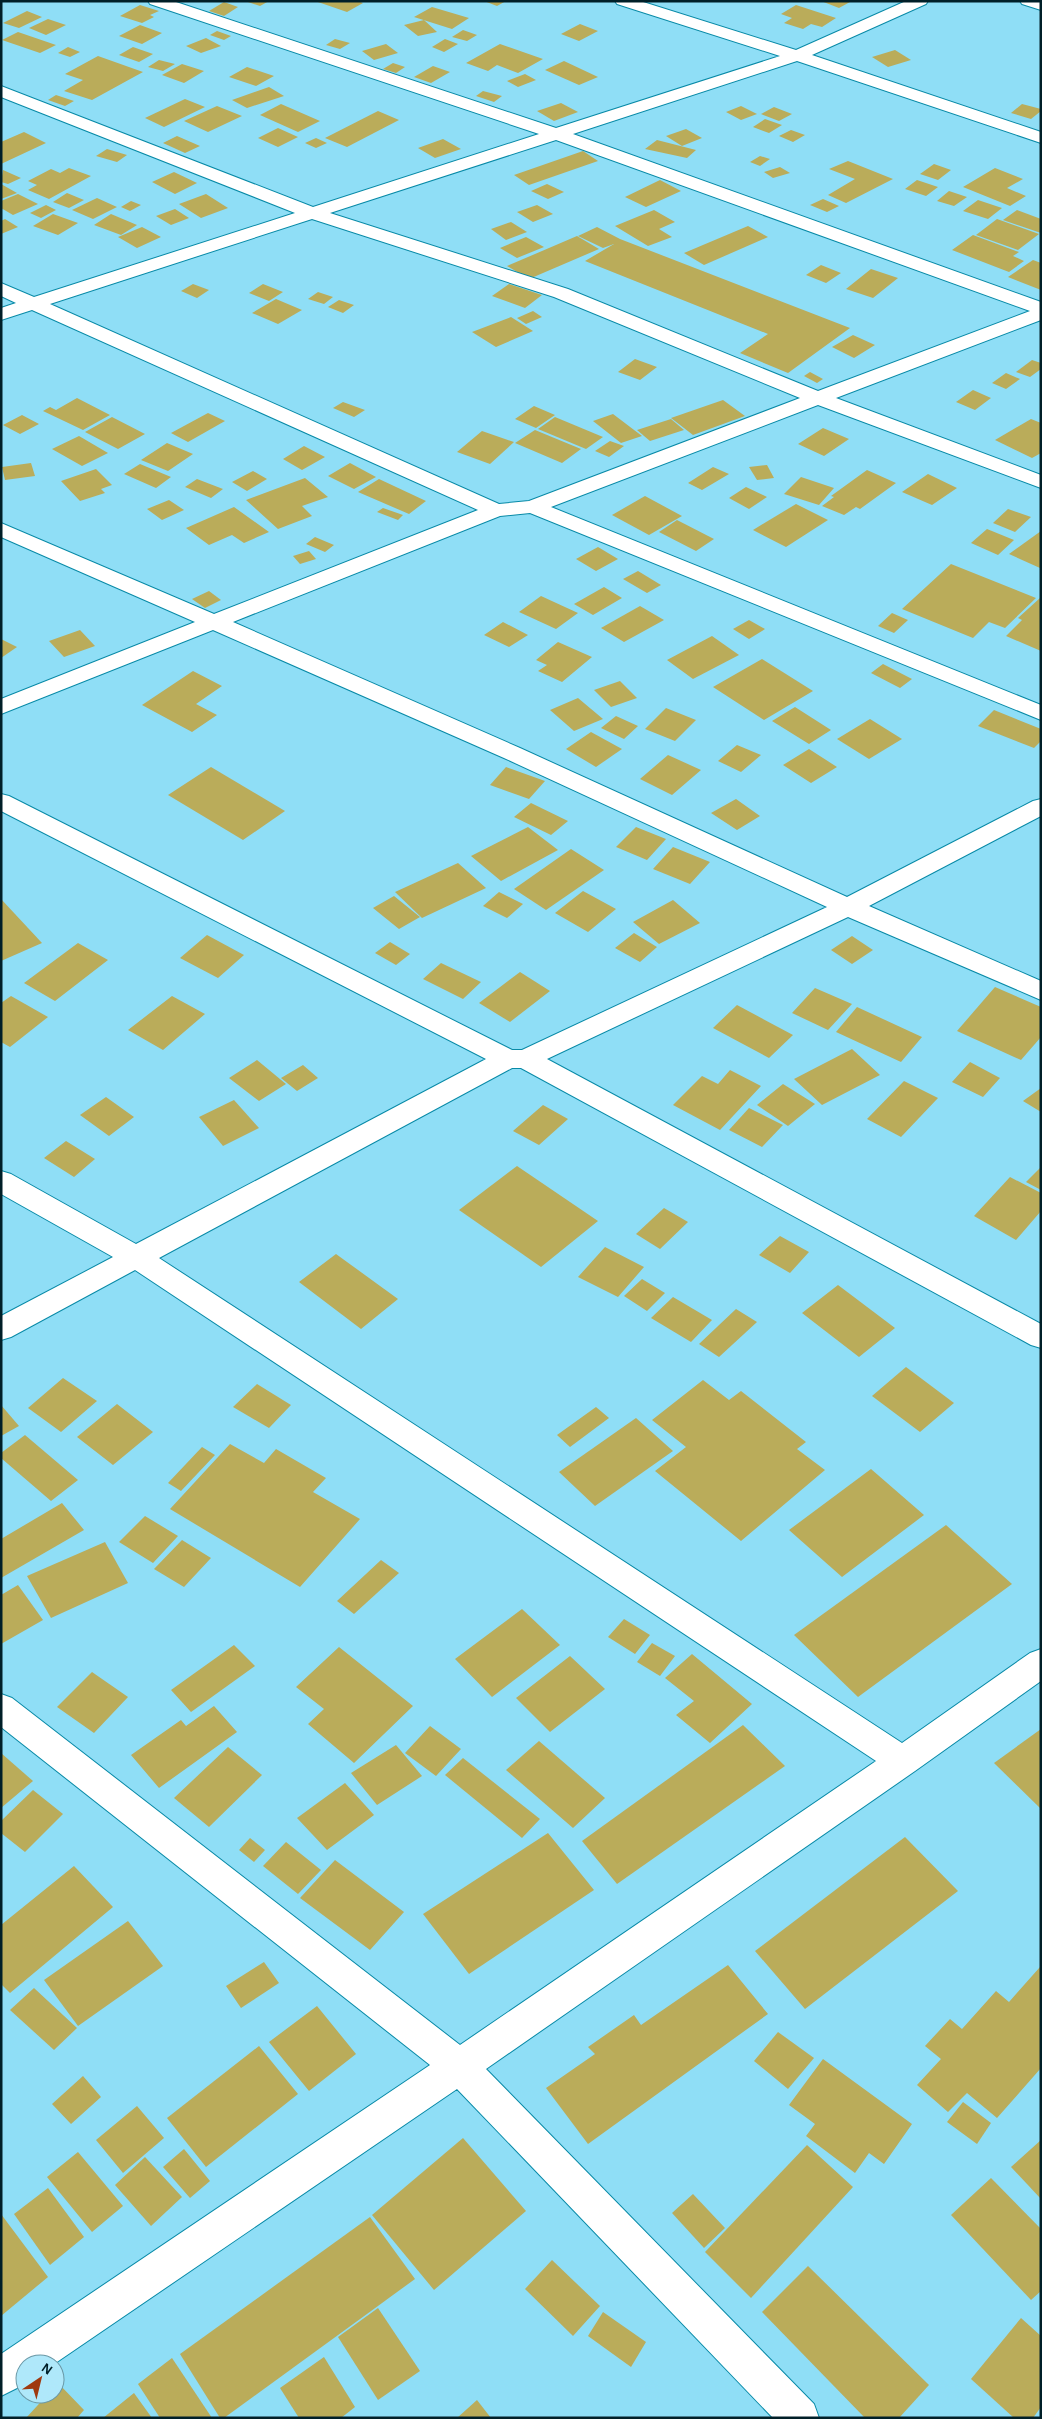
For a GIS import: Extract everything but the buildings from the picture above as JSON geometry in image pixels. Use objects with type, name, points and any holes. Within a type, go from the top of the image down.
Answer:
[{"type":"street","points":[[156,1],[556,134],[1041,308]]},
{"type":"street","points":[[623,1],[797,56],[1041,138]]},
{"type":"street","points":[[1,314],[797,56],[920,1]]},
{"type":"street","points":[[1028,1],[1041,5]]},
{"type":"street","points":[[1,90],[314,214],[561,293],[820,399],[1041,482]]},
{"type":"street","points":[[1,289],[496,510]]},
{"type":"street","points":[[1,707],[213,621],[496,510],[532,507],[820,399],[1041,313]]},
{"type":"street","points":[[532,507],[1041,713]]},
{"type":"street","points":[[1,529],[512,753],[848,907],[1041,991]]},
{"type":"street","points":[[1,801],[517,1059],[1041,1337]]},
{"type":"street","points":[[1,1329],[517,1059],[848,907],[1041,806]]},
{"type":"street","points":[[1,1181],[138,1258],[903,1761]]},
{"type":"street","points":[[1,2377],[460,2067],[903,1761],[1041,1663]]},
{"type":"street","points":[[1,1708],[460,2067],[800,2418]]}]
